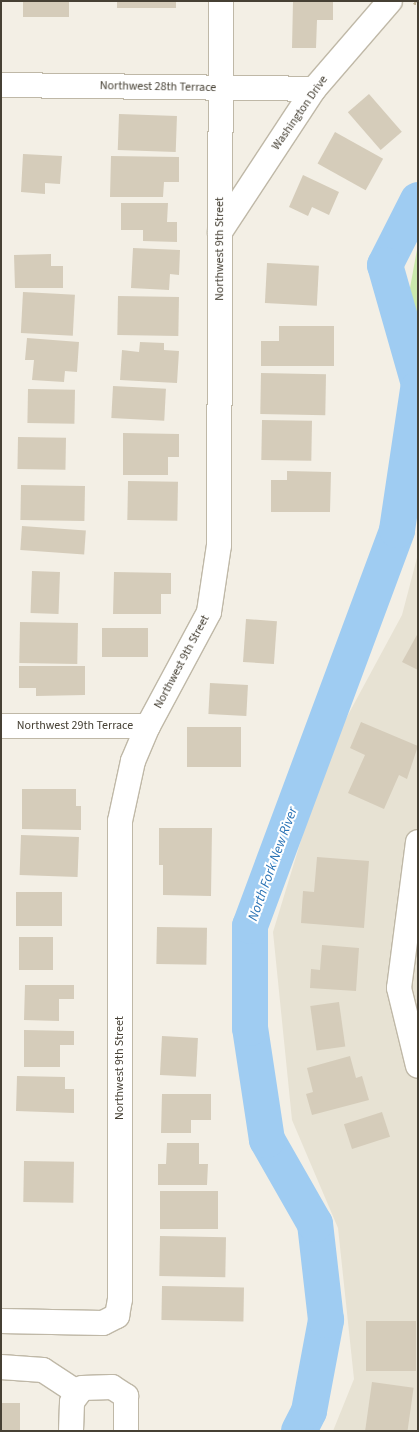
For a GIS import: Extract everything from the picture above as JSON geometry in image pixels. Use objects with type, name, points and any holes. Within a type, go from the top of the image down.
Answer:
[{"type":"street","name":"Northwest 9th Street","points":[[1,1321],[102,1322],[117,1316],[120,1299],[120,821],[133,762],[148,726],[209,612],[219,545],[221,1]]},
{"type":"street","name":"Washington Drive","points":[[220,232],[314,89],[390,1]]},
{"type":"street","name":"Northwest 28th Terrace","points":[[1,86],[314,89]]},
{"type":"street","name":"Northwest 29th Terrace","points":[[1,726],[148,726]]},
{"type":"street","points":[[418,842],[400,988],[418,1066]]},
{"type":"street","points":[[1,1367],[43,1370],[78,1393]]},
{"type":"street","points":[[71,1431],[72,1402],[82,1388],[112,1387],[126,1396],[126,1431]]},
{"type":"path","points":[[414,2],[418,5]]},
{"type":"shaded area","points":[[418,554],[418,1431],[333,1431],[354,1379],[338,1228],[292,1120],[273,932],[328,752],[402,615]]},
{"type":"green space","points":[[418,244],[418,328],[410,288]]},
{"type":"building","points":[[23,1],[69,1],[69,17],[23,17]]},
{"type":"building","points":[[117,1],[176,1],[176,8],[117,8]]},
{"type":"building","points":[[293,1],[333,1],[333,20],[317,20],[316,48],[292,48]]},
{"type":"building","points":[[369,94],[402,132],[381,150],[348,112]]},
{"type":"building","points":[[119,114],[177,116],[176,152],[118,150]]},
{"type":"building","points":[[335,132],[383,159],[366,190],[318,163]]},
{"type":"building","points":[[23,154],[62,156],[60,184],[45,183],[45,194],[21,192]]},
{"type":"building","points":[[111,156],[179,157],[179,182],[164,182],[163,197],[110,197]]},
{"type":"building","points":[[303,175],[339,192],[329,215],[312,207],[308,216],[289,207]]},
{"type":"building","points":[[121,203],[168,203],[167,222],[177,222],[177,242],[143,241],[143,230],[121,230]]},
{"type":"building","points":[[133,248],[180,250],[179,275],[170,274],[169,290],[131,288]]},
{"type":"building","points":[[51,254],[51,266],[63,266],[63,288],[15,288],[14,255]]},
{"type":"building","points":[[267,263],[319,266],[317,306],[265,303]]},
{"type":"building","points":[[23,292],[75,295],[73,336],[21,333]]},
{"type":"building","points":[[118,296],[179,297],[178,336],[117,335]]},
{"type":"building","points":[[279,326],[334,326],[334,366],[261,366],[261,341],[279,341]]},
{"type":"building","points":[[27,338],[79,342],[77,372],[65,371],[64,382],[32,380],[34,360],[25,360]]},
{"type":"building","points":[[140,342],[164,343],[164,350],[179,351],[177,383],[120,380],[122,350],[139,352]]},
{"type":"building","points":[[261,373],[326,374],[325,415],[260,414]]},
{"type":"building","points":[[113,386],[166,389],[164,421],[111,418]]},
{"type":"building","points":[[28,389],[75,390],[74,424],[27,423]]},
{"type":"building","points":[[262,420],[312,421],[311,461],[261,460]]},
{"type":"building","points":[[123,433],[179,434],[179,457],[168,457],[168,475],[123,475]]},
{"type":"building","points":[[18,437],[66,438],[65,470],[17,469]]},
{"type":"building","points":[[287,471],[331,472],[330,512],[271,512],[271,480],[287,480]]},
{"type":"building","points":[[128,481],[178,482],[177,521],[127,520]]},
{"type":"building","points":[[21,485],[85,486],[84,521],[20,520]]},
{"type":"building","points":[[22,526],[86,530],[84,554],[20,550]]},
{"type":"building","points":[[32,571],[60,572],[59,614],[31,613]]},
{"type":"building","points":[[114,572],[171,573],[171,594],[161,594],[161,614],[113,614]]},
{"type":"building","points":[[246,619],[277,621],[274,664],[243,662]]},
{"type":"building","points":[[20,622],[78,623],[77,664],[19,663]]},
{"type":"building","points":[[102,628],[148,628],[148,657],[102,657]]},
{"type":"building","points":[[418,633],[418,670],[402,662]]},
{"type":"building","points":[[19,666],[85,666],[85,695],[36,696],[36,688],[19,688]]},
{"type":"building","points":[[210,683],[248,685],[246,716],[208,714]]},
{"type":"building","points":[[361,722],[418,746],[407,779],[399,775],[384,809],[348,793],[365,755],[350,748]]},
{"type":"building","points":[[187,727],[241,727],[241,767],[187,767]]},
{"type":"building","points":[[22,789],[76,789],[76,806],[81,806],[81,830],[22,829]]},
{"type":"building","points":[[159,828],[212,828],[211,896],[163,895],[163,865],[159,865]]},
{"type":"building","points":[[21,835],[79,837],[78,877],[20,875]]},
{"type":"building","points":[[317,857],[369,861],[364,928],[301,923],[303,891],[314,892]]},
{"type":"building","points":[[16,892],[62,892],[62,926],[16,926]]},
{"type":"building","points":[[157,927],[207,928],[206,965],[156,964]]},
{"type":"building","points":[[19,937],[53,937],[53,970],[19,970]]},
{"type":"building","points":[[322,945],[359,948],[356,991],[310,988],[311,969],[320,970]]},
{"type":"building","points":[[25,985],[74,985],[74,999],[59,999],[59,1021],[24,1020]]},
{"type":"building","points":[[339,1002],[345,1047],[317,1051],[310,1006]]},
{"type":"building","points":[[24,1030],[74,1031],[74,1045],[60,1045],[60,1067],[24,1067]]},
{"type":"building","points":[[162,1036],[198,1038],[196,1077],[160,1075]]},
{"type":"building","points":[[350,1056],[356,1078],[362,1076],[369,1100],[312,1115],[306,1094],[313,1092],[307,1068]]},
{"type":"building","points":[[17,1076],[65,1077],[65,1089],[74,1089],[74,1113],[16,1111]]},
{"type":"building","points":[[162,1094],[211,1094],[211,1120],[191,1120],[191,1133],[161,1133]]},
{"type":"building","points":[[382,1112],[390,1137],[352,1149],[344,1124]]},
{"type":"building","points":[[167,1143],[199,1143],[199,1164],[208,1164],[207,1185],[158,1185],[158,1164],[166,1164]]},
{"type":"building","points":[[24,1161],[74,1162],[73,1203],[23,1202]]},
{"type":"building","points":[[160,1191],[218,1191],[218,1229],[160,1229]]},
{"type":"building","points":[[160,1236],[226,1237],[225,1277],[159,1276]]},
{"type":"building","points":[[162,1286],[244,1287],[243,1321],[161,1320]]},
{"type":"building","points":[[366,1321],[416,1321],[416,1371],[366,1371]]},
{"type":"building","points":[[372,1382],[414,1388],[408,1431],[365,1431]]},
{"type":"building","points":[[1,1403],[20,1403],[20,1431],[1,1431]]},
{"type":"waterway","name":"North Fork New River","points":[[418,200],[385,265],[418,381]]},
{"type":"waterway","name":"North Fork New River","points":[[299,1431],[309,1411],[326,1320],[315,1224],[267,1140],[250,1028],[250,926],[397,530],[418,389]]}]
